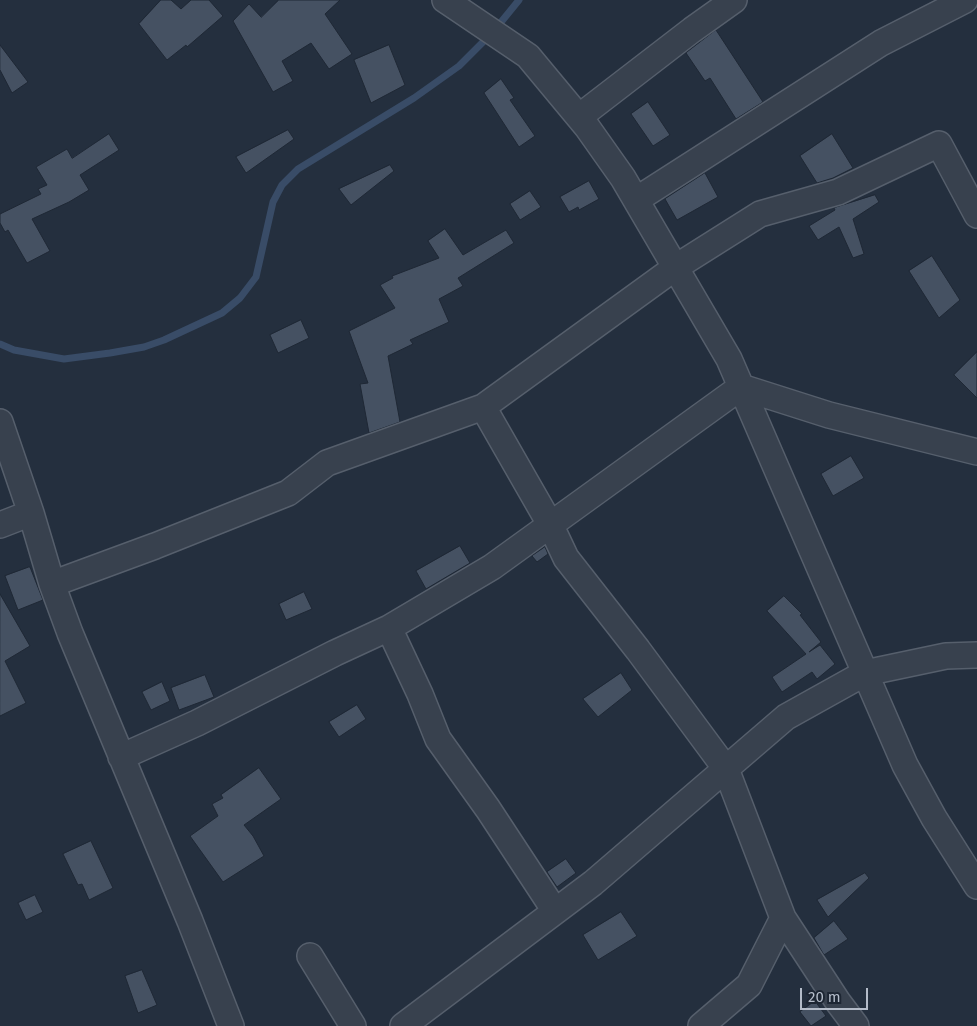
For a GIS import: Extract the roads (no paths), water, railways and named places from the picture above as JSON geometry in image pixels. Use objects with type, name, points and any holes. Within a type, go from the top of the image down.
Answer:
[{"type":"street","points":[[445,0],[528,56],[579,118],[623,178],[729,359],[904,765],[934,818],[977,886]]},
{"type":"street","points":[[579,118],[692,30],[734,0]]},
{"type":"street","points":[[636,200],[881,43],[965,0]]},
{"type":"street","points":[[52,584],[155,546],[288,493],[327,463],[484,407],[676,268],[760,214],[838,192],[939,144],[977,215]]},
{"type":"street","points":[[741,387],[829,414],[977,452]]},
{"type":"street","points":[[121,757],[197,724],[388,628],[492,567],[741,387]]},
{"type":"street","points":[[484,407],[550,524],[566,558],[638,650],[726,769],[782,918],[856,1026]]},
{"type":"street","points":[[0,422],[70,634],[190,921],[231,1026]]},
{"type":"street","points":[[0,525],[31,513]]},
{"type":"street","points":[[388,628],[420,694],[438,739],[488,809],[555,911]]},
{"type":"street","points":[[403,1026],[593,883],[786,718],[865,672],[946,656],[977,655]]},
{"type":"street","points":[[701,1026],[749,986],[782,918]]},
{"type":"street","points":[[310,956],[353,1026]]},
{"type":"waterway","points":[[0,344],[14,350],[64,359],[110,353],[144,347],[164,340],[222,313],[240,298],[256,277],[273,202],[282,185],[298,169],[414,98],[459,66],[493,32],[519,0]]}]
